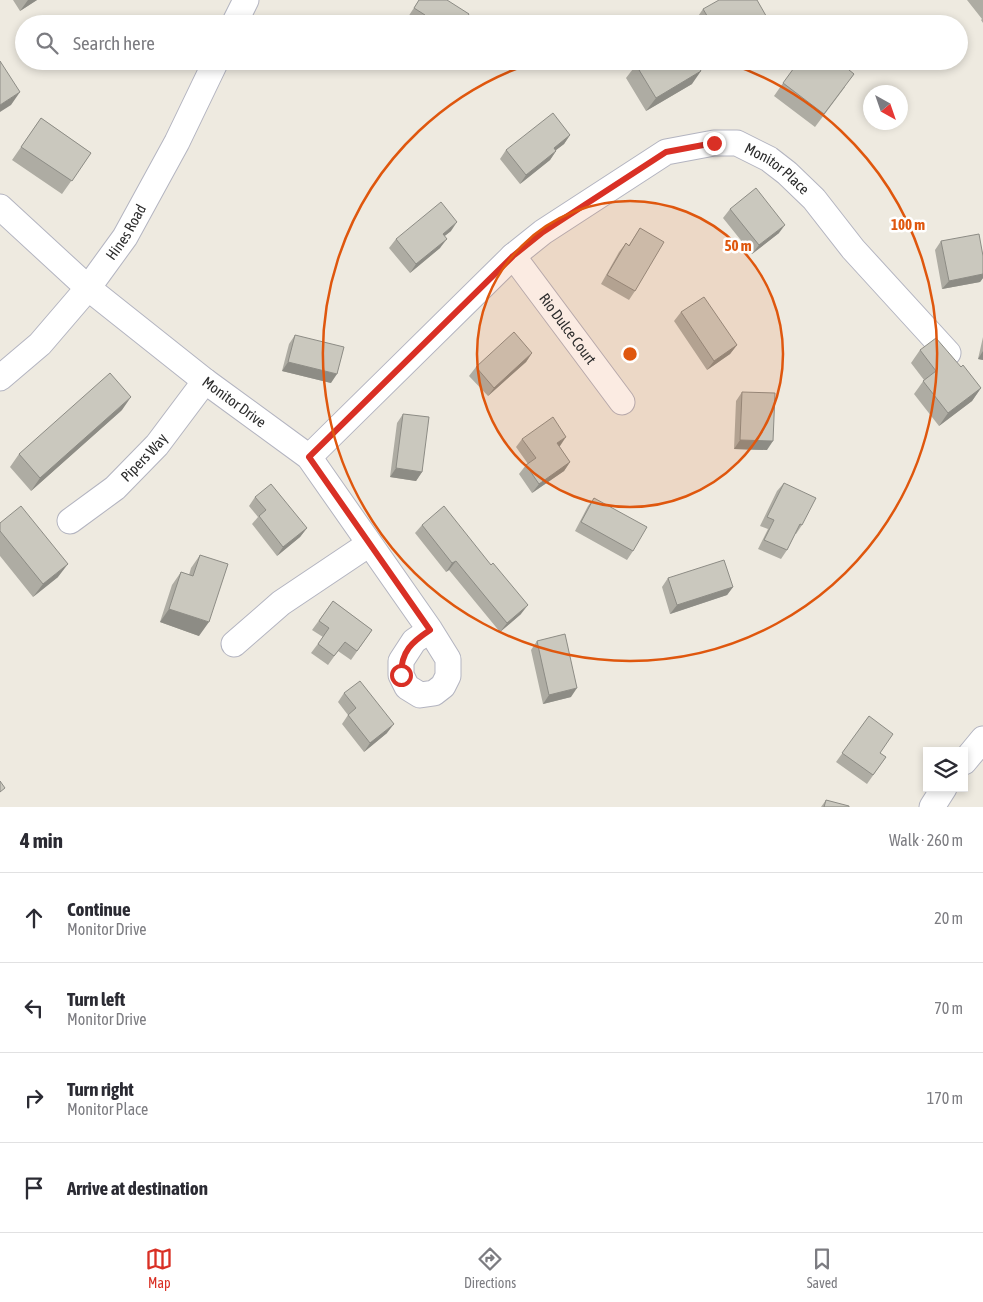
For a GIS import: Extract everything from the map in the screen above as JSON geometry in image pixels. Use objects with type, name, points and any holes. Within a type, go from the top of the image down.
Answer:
[{"type":"street","points":[[238,15],[246,0]]},
{"type":"street","name":"Hines Road","points":[[0,378],[40,344],[88,288],[124,237],[177,142],[212,70]]},
{"type":"street","name":"Monitor Place","points":[[309,457],[513,256],[543,232],[666,152],[714,143],[737,143],[769,159],[787,173],[814,200],[853,249],[948,354]]},
{"type":"street","name":"Monitor Drive","points":[[0,207],[88,288],[205,382],[309,457],[430,630]]},
{"type":"street","name":"Rio Dulce Court","points":[[513,256],[622,402]]},
{"type":"street","name":"Pipers Way","points":[[70,521],[116,488],[157,445],[205,382]]},
{"type":"street","points":[[234,644],[281,603],[369,544]]},
{"type":"street","points":[[968,757],[983,739]]},
{"type":"street","points":[[932,807],[941,792]]},
{"type":"building","points":[[419,0],[447,0],[469,14],[425,15],[414,8]]},
{"type":"building","points":[[719,0],[757,0],[766,15],[707,15],[703,9]]},
{"type":"building","points":[[0,61],[20,92],[0,105]]},
{"type":"building","points":[[639,70],[700,70],[701,71],[656,98]]},
{"type":"building","points":[[792,70],[849,70],[854,74],[824,114],[783,83]]},
{"type":"building","points":[[553,113],[570,135],[554,148],[556,151],[526,175],[506,150]]},
{"type":"building","points":[[41,118],[91,153],[72,181],[21,147]]},
{"type":"building","points":[[756,188],[785,225],[759,245],[730,209]]},
{"type":"building","points":[[441,202],[457,222],[443,234],[447,239],[416,264],[396,239]]},
{"type":"building","points":[[640,228],[664,242],[635,291],[607,275],[626,243],[629,246]]},
{"type":"building","points":[[979,234],[983,256],[983,274],[949,281],[941,241]]},
{"type":"building","points":[[704,297],[737,345],[714,361],[681,312]]},
{"type":"building","points":[[514,332],[532,353],[494,388],[476,367]]},
{"type":"building","points":[[295,335],[344,347],[337,374],[288,362]]},
{"type":"building","points":[[936,338],[961,367],[963,365],[981,388],[948,413],[923,381],[936,371],[920,350]]},
{"type":"building","points":[[110,373],[131,397],[40,478],[19,454]]},
{"type":"building","points":[[742,392],[775,393],[773,441],[740,440]]},
{"type":"building","points":[[403,414],[429,417],[422,472],[396,468]]},
{"type":"building","points":[[553,417],[566,437],[557,443],[570,462],[539,484],[526,465],[536,458],[522,439]]},
{"type":"building","points":[[784,483],[816,498],[787,550],[764,540],[774,520],[767,517]]},
{"type":"building","points":[[271,484],[307,528],[283,547],[259,516],[266,510],[255,497]]},
{"type":"building","points":[[594,498],[647,527],[633,551],[581,522]]},
{"type":"building","points":[[21,506],[68,564],[43,584],[0,531],[0,523]]},
{"type":"building","points":[[444,506],[491,565],[493,563],[528,605],[507,623],[456,561],[452,563],[422,525]]},
{"type":"building","points":[[200,555],[228,564],[209,622],[169,609],[181,572],[193,576]]},
{"type":"building","points":[[724,560],[733,587],[677,605],[668,578]]},
{"type":"building","points":[[333,601],[372,630],[357,651],[345,642],[334,656],[318,644],[329,628],[319,621]]},
{"type":"building","points":[[565,634],[577,688],[549,695],[537,641]]},
{"type":"building","points":[[360,681],[394,724],[370,743],[348,715],[356,708],[344,693]]},
{"type":"building","points":[[869,716],[893,734],[880,753],[886,757],[873,775],[842,753]]},
{"type":"building","points":[[0,781],[5,788],[0,792]]},
{"type":"building","points":[[826,800],[849,806],[849,807],[824,807]]},
{"type":"route","points":[[401,675],[401,661],[414,641],[430,630],[309,457],[513,256],[543,232],[666,152],[714,143]]}]
